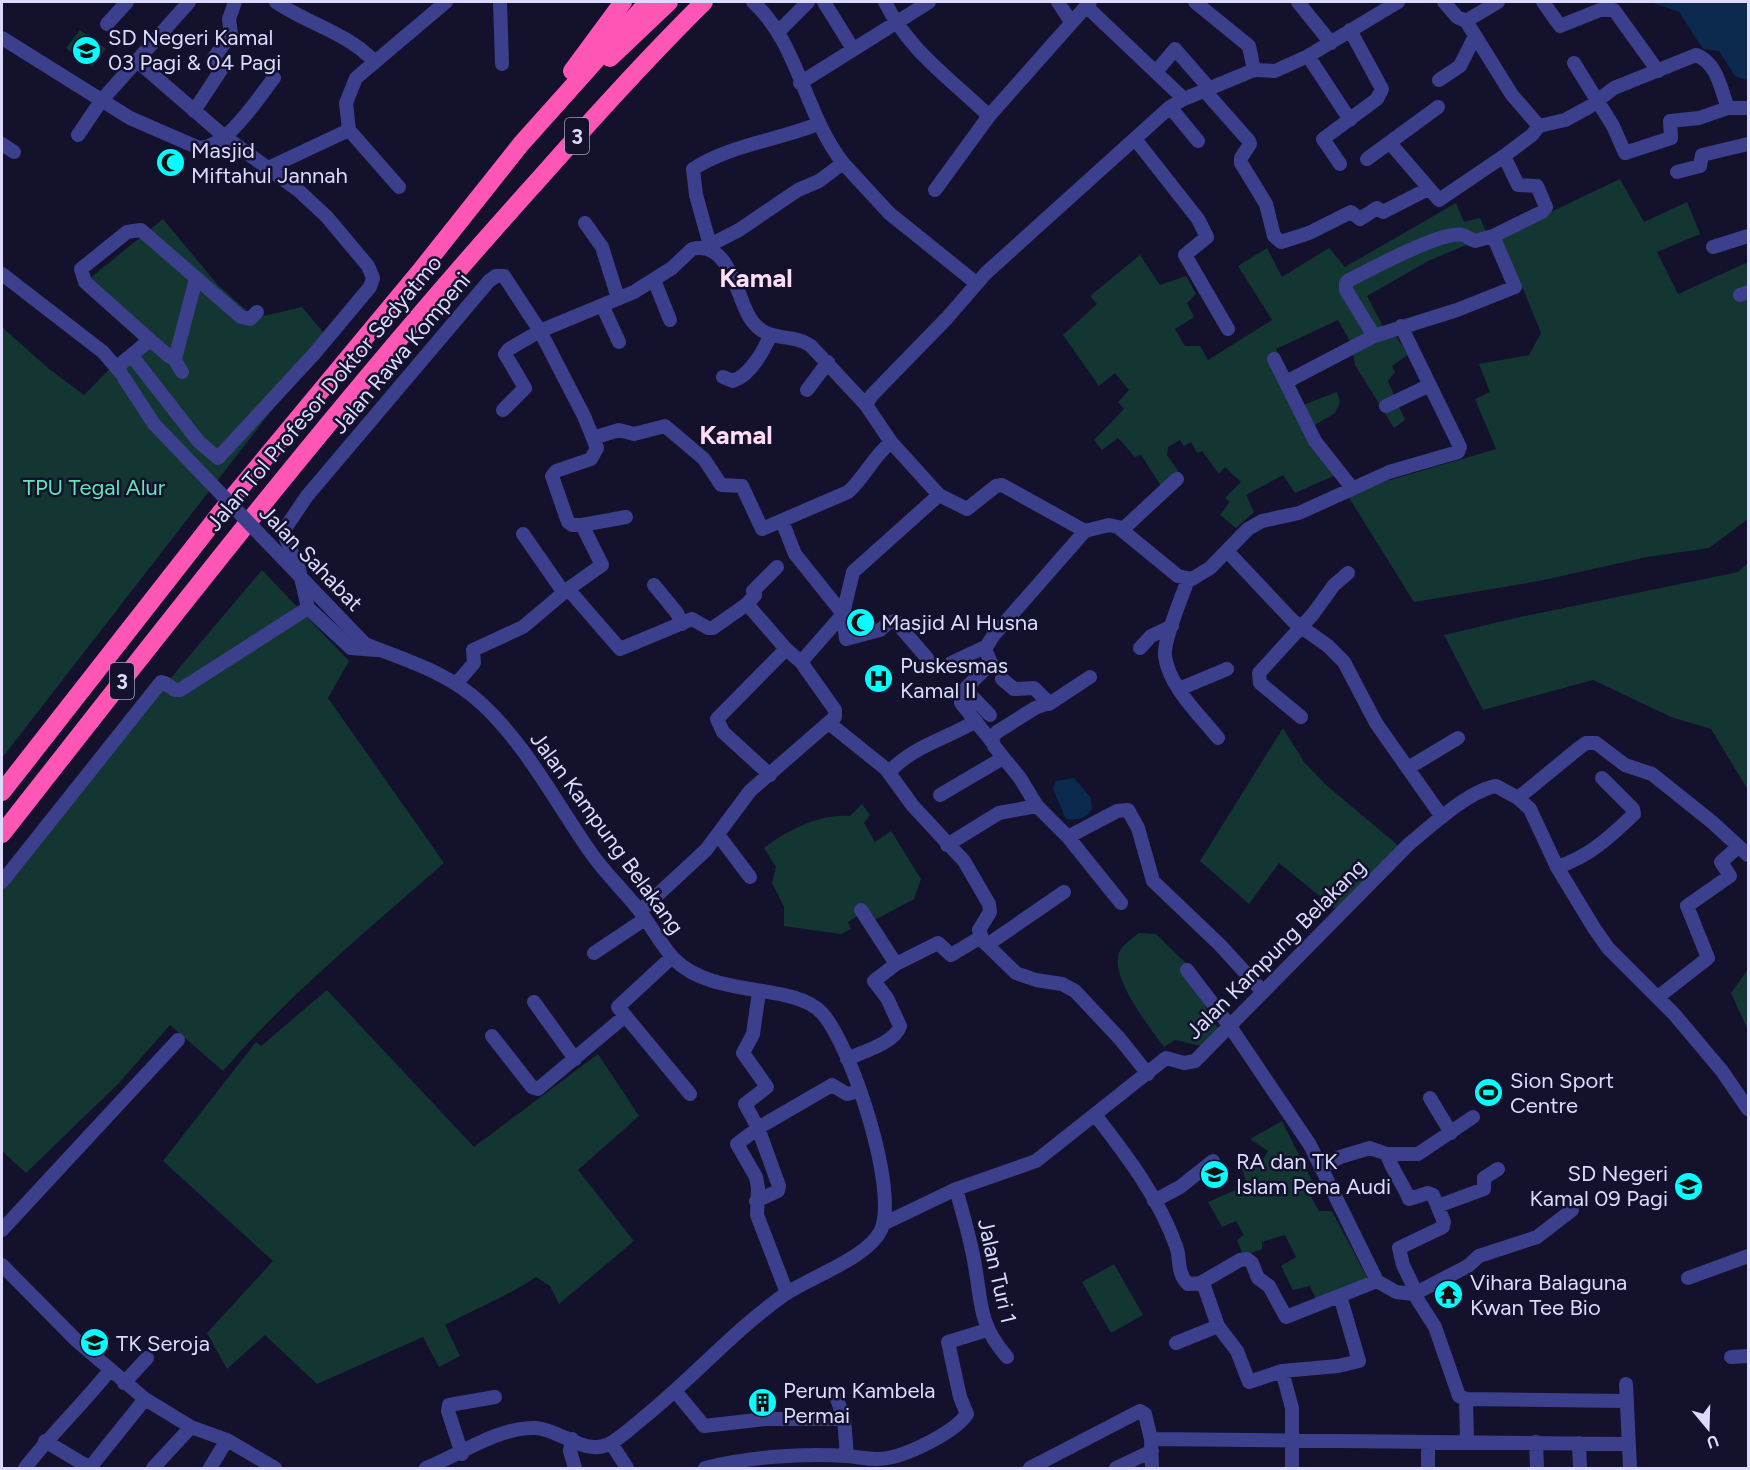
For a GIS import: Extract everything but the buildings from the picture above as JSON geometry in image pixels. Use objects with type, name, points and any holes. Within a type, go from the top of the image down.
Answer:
[{"type":"highway","points":[[521,144],[551,98],[623,2]]},
{"type":"highway","name":"Jalan Tol Profesor Doktor Sedyatmo","points":[[2,792],[232,498],[422,270],[521,144],[648,2]]},
{"type":"highway","points":[[548,113],[669,2]]},
{"type":"highway","name":"Jalan Tol Profesor Doktor Sedyatmo","points":[[2,834],[250,519],[453,274],[663,42],[704,2]]},
{"type":"street","points":[[107,24],[127,2]]},
{"type":"street","points":[[78,135],[101,101],[189,2]]},
{"type":"street","points":[[194,111],[221,70],[213,59],[231,34],[229,19],[236,2]]},
{"type":"street","points":[[276,2],[334,31],[362,48],[374,61]]},
{"type":"street","points":[[399,187],[350,130],[346,103],[348,93],[356,78],[374,61],[446,2]]},
{"type":"street","points":[[500,2],[502,64]]},
{"type":"street","points":[[753,2],[779,31],[818,124],[843,163],[889,213],[976,283]]},
{"type":"street","points":[[779,31],[808,2]]},
{"type":"street","points":[[824,2],[853,49]]},
{"type":"street","points":[[885,2],[897,24],[933,67],[989,116]]},
{"type":"street","points":[[800,83],[929,2]]},
{"type":"street","points":[[1058,2],[1071,22]]},
{"type":"street","points":[[1198,2],[1249,46],[1254,70]]},
{"type":"street","points":[[1298,2],[1331,43]]},
{"type":"street","points":[[866,405],[872,395],[946,318],[976,283],[1170,107],[1206,89],[1254,70],[1275,71],[1308,56],[1398,2]]},
{"type":"street","points":[[1444,2],[1457,17],[1466,21],[1512,95],[1539,126]]},
{"type":"street","points":[[1466,21],[1498,2]]},
{"type":"street","points":[[1543,2],[1560,26],[1600,10],[1614,10],[1658,71]]},
{"type":"street","points":[[934,190],[989,116],[1088,4],[1184,99]]},
{"type":"street","points":[[1340,164],[1323,139],[1377,99],[1382,89],[1350,30]]},
{"type":"street","points":[[1439,81],[1460,66],[1476,36]]},
{"type":"street","points":[[2,38],[130,118],[200,148],[209,147],[225,137],[274,78]]},
{"type":"street","points":[[1156,72],[1175,49],[1249,141],[1250,144],[1240,158],[1241,162],[1266,204],[1274,237],[1281,242],[1309,233],[1351,212],[1360,219],[1377,208],[1383,212],[1428,189]]},
{"type":"street","points":[[1308,56],[1350,120]]},
{"type":"street","points":[[1390,143],[1438,200],[1504,156],[1532,135],[1539,126],[1565,120],[1581,113],[1621,84],[1681,60],[1700,56],[1713,68],[1728,108]]},
{"type":"street","points":[[132,356],[199,442],[218,458],[314,354],[370,287],[373,274],[327,217],[298,190],[266,169],[225,137],[136,61]]},
{"type":"street","points":[[1574,63],[1613,126],[1625,153],[1671,138],[1670,121],[1699,118],[1728,108],[1749,108]]},
{"type":"street","points":[[1170,107],[1198,141]]},
{"type":"street","points":[[1367,159],[1438,107]]},
{"type":"street","points":[[818,124],[786,137],[718,157],[693,169],[707,247],[726,265],[751,319],[764,334],[800,338],[828,362],[866,405],[891,442],[939,495],[967,510],[993,488],[1002,485],[1086,531]]},
{"type":"street","points":[[266,169],[350,130]]},
{"type":"street","points":[[1135,139],[1198,219],[1207,237],[1185,255],[1228,329]]},
{"type":"street","points":[[2,144],[14,152]]},
{"type":"street","points":[[1677,172],[1700,166],[1702,155],[1749,144]]},
{"type":"street","points":[[1374,336],[1346,290],[1346,283],[1349,280],[1411,249],[1438,239],[1461,235],[1475,241],[1493,236],[1542,212],[1546,207],[1537,186],[1518,185],[1504,156]]},
{"type":"street","points":[[502,410],[525,388],[505,354],[509,349],[540,331],[654,280],[692,249],[707,247],[739,230],[798,190],[819,181],[843,163]]},
{"type":"street","points":[[585,223],[602,247],[618,298]]},
{"type":"street","points":[[182,372],[173,357],[150,340],[85,282],[81,269],[127,232],[135,229],[141,230],[241,317],[250,319],[256,312]]},
{"type":"street","points":[[1286,382],[1374,336],[1457,310],[1515,287],[1493,236]]},
{"type":"street","points":[[1713,247],[1749,236]]},
{"type":"street","name":"Jalan Sahabat","points":[[2,273],[104,352],[154,424],[365,644]]},
{"type":"street","name":"Jalan Rawa Kompeni","points":[[308,608],[299,569],[284,537],[286,527],[307,496],[489,281],[496,276],[504,276],[540,331]]},
{"type":"street","points":[[173,357],[178,353],[196,279]]},
{"type":"street","points":[[654,280],[670,320]]},
{"type":"street","points":[[602,305],[619,342]]},
{"type":"street","points":[[1218,738],[1179,689],[1164,653],[1188,580],[1210,568],[1248,529],[1262,521],[1299,513],[1389,472],[1455,454],[1460,447],[1401,326]]},
{"type":"street","points":[[540,331],[597,448],[594,458],[556,471],[552,476],[568,522],[572,525],[582,525],[626,518]]},
{"type":"street","points":[[723,377],[733,381],[739,378],[759,358],[770,336]]},
{"type":"street","points":[[120,373],[132,356],[150,340]]},
{"type":"street","points":[[1274,359],[1315,441],[1349,490]]},
{"type":"street","points":[[807,390],[828,362]]},
{"type":"street","points":[[1386,405],[1430,385]]},
{"type":"street","points":[[593,438],[619,430],[634,434],[665,426],[704,459],[721,485],[742,486],[762,529],[848,492],[856,486],[876,455],[891,442]]},
{"type":"street","points":[[1122,530],[1177,479]]},
{"type":"street","points":[[927,658],[895,621],[888,623],[880,630],[846,639],[843,614],[853,572],[939,495]]},
{"type":"street","points":[[782,521],[795,554],[843,614]]},
{"type":"street","points":[[456,684],[474,663],[473,650],[523,627],[566,591],[603,565],[582,525]]},
{"type":"street","points":[[951,663],[985,647],[1086,531],[1109,525],[1122,530],[1178,576],[1188,580]]},
{"type":"street","points":[[523,534],[566,591],[620,649],[694,619],[708,628],[713,628],[747,604],[755,595],[753,591],[777,567]]},
{"type":"street","points":[[1228,552],[1299,626],[1328,646],[1344,662],[1376,723],[1442,817]]},
{"type":"street","points":[[1301,717],[1258,679],[1258,673],[1299,626],[1313,614],[1334,585],[1348,573]]},
{"type":"street","points":[[654,585],[677,612],[682,624]]},
{"type":"street","points":[[594,953],[642,915],[719,836],[739,803],[836,717],[835,710],[801,662],[786,649],[747,604]]},
{"type":"street","points":[[2,882],[159,684],[165,683],[173,690],[180,690],[308,608],[351,648],[380,650]]},
{"type":"street","points":[[801,662],[843,614]]},
{"type":"street","points":[[1140,648],[1150,636],[1172,626]]},
{"type":"street","name":"Jalan Kampung Belakang","points":[[365,644],[417,662],[456,684],[481,703],[547,786],[591,854],[642,915],[672,957],[684,967],[714,983],[800,1000],[814,1006],[834,1031],[860,1091],[885,1180],[883,1224]]},
{"type":"street","points":[[985,647],[991,663],[965,689],[961,702],[1020,778],[1037,806],[1068,837],[1121,903]]},
{"type":"street","points":[[770,775],[723,732],[717,719],[786,649]]},
{"type":"street","points":[[1179,689],[1227,669]]},
{"type":"street","points":[[993,742],[997,732],[1035,708],[1049,704],[1090,677]]},
{"type":"street","points":[[1002,679],[1016,690],[1034,688],[1048,700],[1049,704]]},
{"type":"street","points":[[965,689],[990,715]]},
{"type":"street","points":[[889,772],[912,751],[945,738],[976,721]]},
{"type":"street","points":[[830,724],[889,772],[947,845],[964,861],[987,898],[990,912],[980,927],[984,941],[1016,973],[1036,980],[1062,984],[1075,991],[1120,1039],[1148,1074]]},
{"type":"street","points":[[1408,768],[1458,738]]},
{"type":"street","points":[[1658,997],[1708,958],[1688,906],[1730,876],[1721,862],[1743,851],[1712,822],[1652,774],[1625,765],[1596,743],[1586,743],[1518,798],[1530,809],[1557,867],[1608,948],[1658,997],[1715,1063],[1749,1109]]},
{"type":"street","points":[[940,795],[1003,758]]},
{"type":"street","points":[[1557,867],[1576,861],[1599,847],[1634,814],[1633,810],[1602,778]]},
{"type":"street","name":"Jalan Kampung Belakang","points":[[611,1443],[676,1392],[739,1332],[788,1293],[869,1245],[883,1224],[956,1189],[1036,1161],[1096,1116],[1167,1057],[1184,1063],[1195,1061],[1409,844],[1442,817],[1491,787],[1501,787],[1518,798]]},
{"type":"street","points":[[947,845],[999,813],[1037,806]]},
{"type":"street","points":[[1068,837],[1117,811],[1128,810],[1138,828],[1153,881],[1220,945],[1263,992]]},
{"type":"street","points":[[719,836],[750,877]]},
{"type":"street","points":[[847,1059],[887,1040],[899,1030],[900,1026],[887,998],[874,981],[896,964],[938,943],[951,955],[984,941],[1064,892]]},
{"type":"street","points":[[861,910],[896,964]]},
{"type":"street","points":[[672,957],[619,1004],[618,1008],[690,1094]]},
{"type":"street","points":[[1187,970],[1229,1025],[1323,1166],[1377,1281],[1396,1292],[1415,1293],[1468,1266],[1479,1256],[1537,1238],[1572,1210]]},
{"type":"street","points":[[756,1201],[778,1191],[779,1186],[758,1128],[745,1102],[766,1086],[743,1053],[753,1034],[759,992]]},
{"type":"street","points":[[534,1002],[575,1059]]},
{"type":"street","points":[[492,1036],[535,1090],[541,1089],[624,1017]]},
{"type":"street","points":[[2,1230],[178,1040]]},
{"type":"street","points":[[788,1293],[757,1215],[756,1177],[737,1144],[758,1128],[832,1085],[847,1094],[860,1091]]},
{"type":"street","points":[[1430,1098],[1451,1133]]},
{"type":"street","points":[[1096,1116],[1137,1169],[1177,1248],[1177,1262],[1188,1284],[1202,1282],[1240,1260],[1247,1259],[1252,1263],[1258,1278],[1269,1287],[1284,1316],[1377,1281]]},
{"type":"street","points":[[1323,1166],[1366,1149],[1387,1154],[1418,1154],[1473,1117]]},
{"type":"street","points":[[1387,1154],[1391,1168],[1404,1184],[1409,1199],[1431,1194],[1438,1206],[1443,1227],[1399,1248],[1403,1265],[1415,1293],[1435,1327],[1459,1396],[1466,1399],[1627,1401]]},
{"type":"street","points":[[1154,1201],[1179,1187],[1213,1161]]},
{"type":"street","points":[[1438,1206],[1484,1189],[1484,1178],[1498,1169]]},
{"type":"street","name":"Jalan Turi 1","points":[[956,1189],[972,1253],[981,1312],[987,1330],[1007,1357]]},
{"type":"street","points":[[1688,1278],[1749,1256]]},
{"type":"street","points":[[2,1265],[77,1341],[145,1399],[191,1427],[226,1440],[275,1468]]},
{"type":"street","points":[[1202,1282],[1218,1326],[1237,1351],[1249,1382],[1282,1371],[1338,1366],[1359,1361],[1340,1296]]},
{"type":"street","points":[[1176,1343],[1218,1326]]},
{"type":"street","points":[[705,1468],[742,1461],[847,1454],[867,1459],[898,1456],[926,1444],[966,1417],[967,1414],[960,1397],[948,1342],[987,1330]]},
{"type":"street","points":[[1731,1357],[1749,1356]]},
{"type":"street","points":[[124,1383],[147,1358]]},
{"type":"street","points":[[25,1468],[45,1441],[81,1407],[110,1370]]},
{"type":"street","points":[[1282,1371],[1292,1408],[1292,1468]]},
{"type":"street","points":[[1626,1384],[1630,1468]]},
{"type":"street","points":[[676,1392],[704,1426],[765,1419],[844,1419]]},
{"type":"street","points":[[462,1454],[448,1411],[449,1405],[495,1397]]},
{"type":"street","points":[[45,1441],[85,1465],[92,1465],[145,1399]]},
{"type":"street","points":[[837,1399],[844,1419],[847,1454]]},
{"type":"street","points":[[1466,1399],[1467,1442]]},
{"type":"street","points":[[1030,1468],[1140,1411],[1145,1414],[1152,1456]]},
{"type":"street","points":[[153,1468],[191,1427]]},
{"type":"street","points":[[426,1468],[462,1454],[484,1441],[520,1430],[538,1428],[592,1447],[611,1443],[627,1468]]},
{"type":"street","points":[[572,1439],[570,1451],[575,1468]]},
{"type":"street","points":[[210,1468],[226,1440]]},
{"type":"street","points":[[1116,1468],[1152,1456],[1291,1440],[1629,1444]]},
{"type":"street","points":[[1428,1442],[1428,1468]]},
{"type":"street","points":[[1536,1442],[1538,1468]]},
{"type":"street","points":[[1579,1443],[1580,1468]]},
{"type":"green space","points":[[80,30],[106,49],[92,67],[66,48]]},
{"type":"green space","points":[[1620,179],[1644,222],[1687,202],[1700,234],[1657,252],[1678,294],[1746,263],[1748,271],[1748,519],[1709,548],[1647,557],[1539,581],[1414,602],[1346,493],[1496,449],[1475,399],[1490,392],[1479,364],[1529,355],[1541,333],[1521,284],[1496,238]]},
{"type":"green space","points":[[1456,203],[1464,222],[1480,218],[1488,236],[1428,261],[1367,296],[1386,332],[1396,336],[1408,355],[1392,366],[1395,372],[1388,381],[1405,420],[1394,428],[1355,365],[1351,343],[1338,320],[1276,349],[1303,405],[1337,392],[1340,402],[1335,413],[1310,428],[1338,474],[1295,493],[1283,475],[1246,495],[1254,512],[1236,528],[1220,515],[1230,502],[1225,498],[1241,482],[1225,467],[1219,474],[1202,451],[1197,453],[1191,442],[1184,446],[1180,440],[1168,447],[1167,455],[1183,478],[1165,492],[1141,455],[1135,457],[1118,438],[1102,450],[1094,440],[1124,409],[1118,402],[1129,390],[1115,373],[1099,386],[1063,335],[1097,304],[1090,296],[1140,255],[1160,285],[1186,276],[1196,294],[1187,303],[1194,317],[1175,329],[1185,346],[1200,346],[1208,360],[1272,320],[1238,266],[1267,248],[1282,277],[1329,248],[1345,267]]},
{"type":"green space","name":"TPU Tegal Alur","points":[[163,219],[217,284],[255,318],[302,307],[328,338],[2,758],[2,327],[49,369],[84,395],[139,339],[89,279]]},
{"type":"green space","points":[[1748,563],[1748,790],[1711,729],[1671,717],[1593,680],[1483,710],[1444,635],[1738,572]]},
{"type":"green space","points":[[262,570],[349,661],[328,698],[444,863],[302,989],[223,1071],[170,1025],[118,1084],[26,1173],[2,1151],[2,878]]},
{"type":"green space","points":[[1283,728],[1304,762],[1326,785],[1400,847],[1338,911],[1279,863],[1249,904],[1200,861]]},
{"type":"green space","points":[[862,804],[870,815],[864,823],[875,842],[891,831],[921,879],[914,899],[871,922],[864,911],[848,922],[851,929],[841,934],[784,926],[784,907],[772,883],[776,867],[764,848],[805,824],[828,817],[850,816]]},
{"type":"green space","points":[[1139,933],[1156,934],[1191,968],[1207,1011],[1219,1030],[1201,1046],[1175,1040],[1164,1047],[1131,1000],[1119,971],[1118,959],[1121,949]]},
{"type":"green space","points":[[1748,969],[1748,1030],[1731,993]]},
{"type":"green space","points":[[327,990],[474,1147],[598,1054],[639,1116],[578,1170],[634,1241],[559,1304],[550,1286],[536,1277],[445,1325],[460,1356],[439,1367],[423,1337],[317,1384],[265,1335],[227,1369],[207,1333],[273,1261],[163,1161],[256,1042],[261,1046]]},
{"type":"green space","points":[[1282,1121],[1312,1181],[1304,1185],[1319,1211],[1332,1211],[1371,1285],[1319,1306],[1310,1286],[1293,1290],[1281,1266],[1296,1257],[1285,1235],[1262,1242],[1262,1249],[1243,1256],[1237,1240],[1244,1235],[1236,1221],[1222,1227],[1208,1202],[1247,1185],[1237,1153],[1258,1167],[1268,1151],[1250,1139]]},
{"type":"green space","points":[[1114,1264],[1143,1315],[1111,1333],[1082,1282]]},
{"type":"water","points":[[1650,2],[1748,2],[1748,77],[1746,80],[1735,76],[1719,51],[1703,49],[1679,12]]},
{"type":"water","points":[[1074,778],[1091,798],[1092,809],[1081,819],[1066,819],[1053,789],[1056,781]]},
{"type":"place","name":"SD Negeri Kamal 03 Pagi & 04 Pagi","points":[[87,50]]},
{"type":"place","name":"Masjid Miftahul Jannah","points":[[170,163]]},
{"type":"place","name":"Masjid Al Husna","points":[[860,622]]},
{"type":"place","name":"Puskesmas Kamal II","points":[[879,678]]},
{"type":"place","name":"Sion Sport Centre","points":[[1489,1093]]},
{"type":"place","name":"RA dan TK Islam Pena Audi","points":[[1215,1174]]},
{"type":"place","name":"SD Negeri Kamal 09 Pagi","points":[[1689,1186]]},
{"type":"place","name":"Vihara Balaguna Kwan Tee Bio","points":[[1449,1295]]},
{"type":"place","name":"TK Seroja","points":[[95,1343]]},
{"type":"place","name":"Perum Kambela Permai","points":[[762,1403]]},
{"type":"district","name":"Kamal","points":[[756,278]]},
{"type":"district","name":"Kamal","points":[[736,435]]}]
